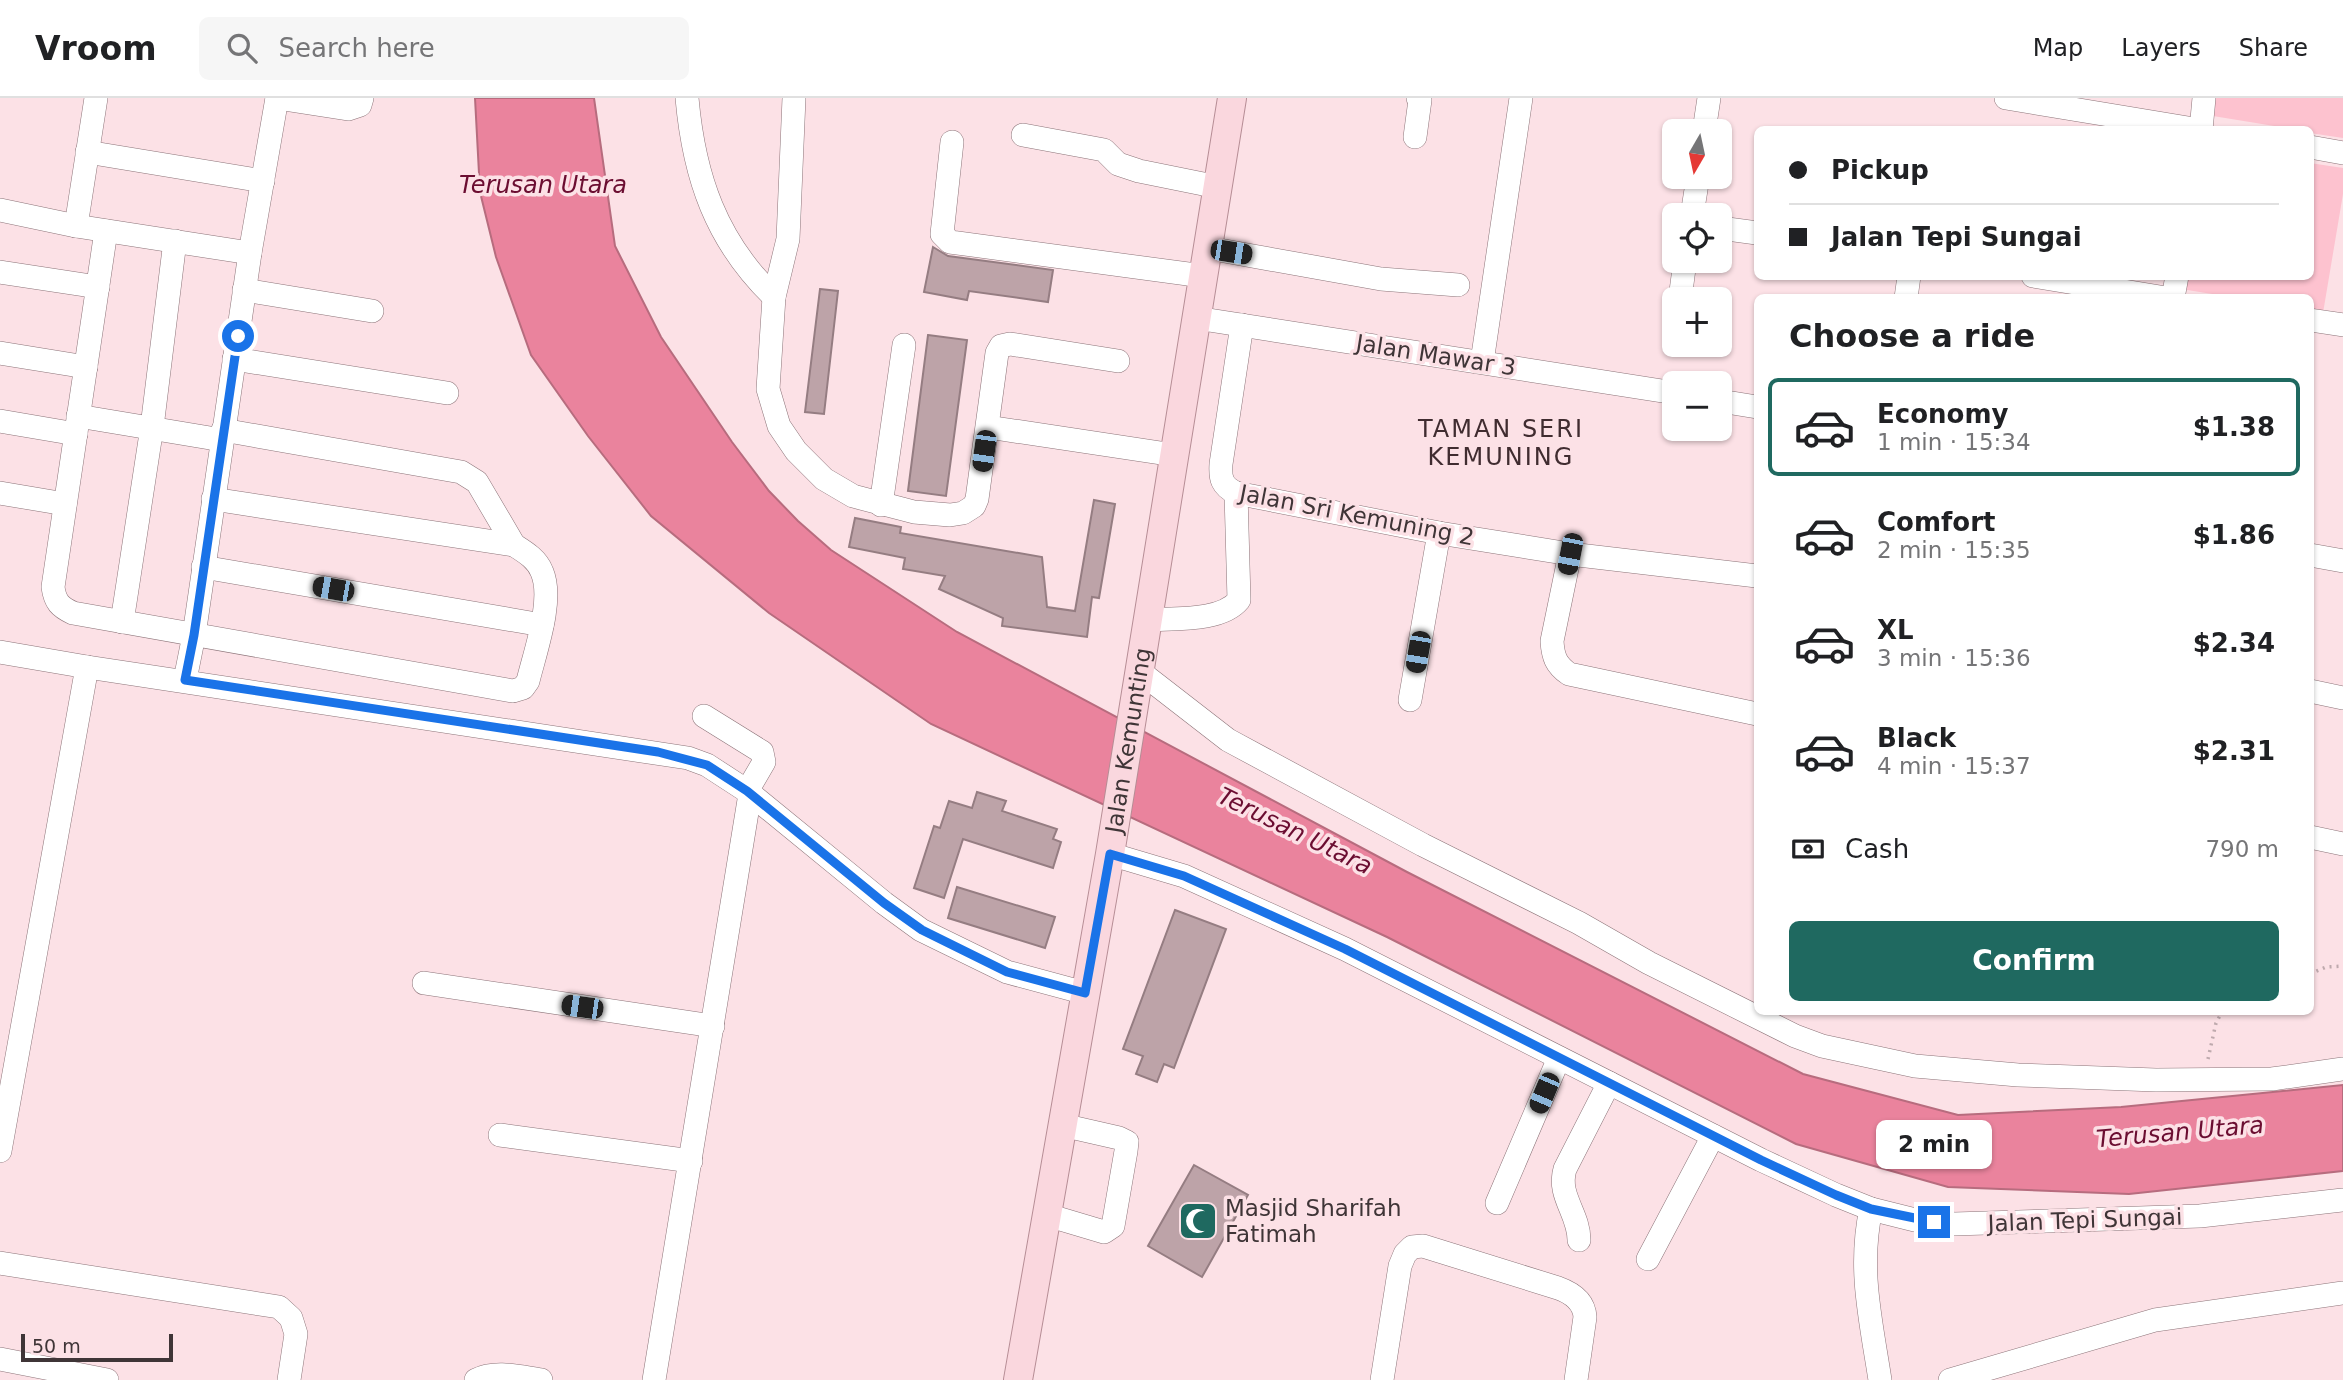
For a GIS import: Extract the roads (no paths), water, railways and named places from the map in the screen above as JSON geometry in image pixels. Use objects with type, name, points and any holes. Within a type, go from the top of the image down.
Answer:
[{"type":"main road","name":"Jalan Kemunting","points":[[1018,1380],[1111,844],[1232,98]]},
{"type":"street","points":[[76,226],[96,98]]},
{"type":"street","points":[[185,680],[194,635],[244,290],[277,98],[348,109],[360,105],[362,98]]},
{"type":"street","points":[[687,98],[692,147],[723,234],[743,265],[774,297]]},
{"type":"street","points":[[794,98],[788,239],[774,297],[768,389],[779,426],[796,451],[824,479],[853,496],[881,505],[914,512],[950,515],[963,513],[974,506],[977,499],[997,353],[1001,346],[1010,344],[1118,361]]},
{"type":"street","points":[[1415,136],[1420,100],[1418,98]]},
{"type":"street","points":[[1482,362],[1521,98]]},
{"type":"street","points":[[1706,119],[1709,98]]},
{"type":"street","points":[[2006,98],[2048,101],[2179,126]]},
{"type":"street","points":[[2200,126],[2204,98]]},
{"type":"street","points":[[1023,135],[1104,150],[1118,164],[1139,171],[1218,187]]},
{"type":"street","points":[[951,142],[942,234],[950,242],[1458,285]]},
{"type":"street","points":[[2314,149],[2343,153]]},
{"type":"street","points":[[87,152],[263,181]]},
{"type":"street","points":[[0,210],[76,226],[250,253]]},
{"type":"street","points":[[1732,230],[1754,233]]},
{"type":"street","points":[[106,231],[53,587],[55,601],[73,613],[513,691],[523,688],[528,681],[542,625],[546,587],[541,570],[530,555],[514,545],[213,499]]},
{"type":"street","points":[[122,622],[152,427],[175,241]]},
{"type":"street","points":[[0,272],[98,287]]},
{"type":"street","points":[[2045,280],[2078,291],[2116,294]]},
{"type":"street","points":[[244,290],[372,311]]},
{"type":"street","name":"Jalan Mawar 3","points":[[1196,318],[1662,391]]},
{"type":"street","points":[[2314,321],[2343,325]]},
{"type":"street","name":"Jalan Sri Kemuning 2","points":[[1242,325],[1220,478],[1226,488],[1236,493],[1439,533],[1570,554],[1754,576]]},
{"type":"street","points":[[881,505],[904,345]]},
{"type":"street","points":[[0,353],[86,367]]},
{"type":"street","points":[[234,359],[447,393]]},
{"type":"street","points":[[1732,403],[1754,407]]},
{"type":"street","points":[[0,421],[152,427],[223,435],[461,472],[477,482],[514,545]]},
{"type":"street","points":[[988,427],[1174,455]]},
{"type":"street","points":[[0,493],[65,504]]},
{"type":"street","points":[[1147,620],[1219,614],[1232,609],[1239,600],[1236,493]]},
{"type":"street","points":[[1410,700],[1439,533]]},
{"type":"street","points":[[1570,554],[1552,641],[1558,667],[1569,674],[1754,713]]},
{"type":"street","points":[[2314,556],[2343,561]]},
{"type":"street","points":[[203,567],[542,625]]},
{"type":"street","points":[[0,652],[658,752],[707,765],[749,793],[884,903],[922,930],[1007,972],[1085,993]]},
{"type":"street","points":[[0,1151],[6,1079],[86,667]]},
{"type":"street","points":[[1139,671],[1228,740],[1423,845],[1579,923],[1649,963],[1795,1036],[1846,1053],[1952,1070],[2155,1080],[2272,1079],[2343,1069]]},
{"type":"street","points":[[2314,692],[2343,698]]},
{"type":"street","points":[[654,1380],[749,793],[764,762],[762,752],[704,716]]},
{"type":"street","points":[[2314,838],[2343,844]]},
{"type":"street","name":"Jalan Tepi Sungai","points":[[1111,844],[1345,949],[1713,1136],[1871,1209],[1915,1220],[1954,1224],[2200,1216],[2343,1200]]},
{"type":"street","points":[[424,983],[713,1026]]},
{"type":"street","points":[[1497,1203],[1559,1058]]},
{"type":"street","points":[[1578,1240],[1576,1219],[1564,1196],[1562,1181],[1565,1169],[1609,1083]]},
{"type":"street","points":[[1047,1215],[1104,1232],[1110,1230],[1113,1226],[1126,1151],[1126,1142],[1119,1138],[1062,1125]]},
{"type":"street","points":[[500,1135],[691,1161]]},
{"type":"street","points":[[1648,1259],[1713,1136]]},
{"type":"street","points":[[1871,1209],[1864,1258],[1867,1300],[1880,1380]]},
{"type":"street","points":[[1382,1380],[1400,1266],[1405,1254],[1412,1247],[1423,1246],[1558,1288],[1576,1298],[1584,1307],[1585,1317],[1576,1380]]},
{"type":"street","points":[[0,1263],[278,1307],[291,1318],[296,1334],[289,1380]]},
{"type":"street","points":[[1950,1380],[2155,1320],[2343,1293]]},
{"type":"street","points":[[0,1359],[107,1380]]},
{"type":"street","points":[[476,1380],[501,1374],[541,1380]]},
{"type":"water","name":"Terusan Utara","points":[[475,98],[594,98],[615,246],[661,337],[732,442],[769,491],[831,550],[957,632],[1407,872],[1803,1074],[1958,1115],[2121,1107],[2343,1085],[2343,1171],[2129,1194],[1948,1187],[1796,1144],[1387,937],[931,724],[769,613],[651,516],[588,436],[531,355],[496,257],[480,192]]},
{"type":"place","name":"Masjid Sharifah Fatimah","points":[[1198,1221]]},
{"type":"district","name":"TAMAN SERI KEMUNING","points":[[1501,443]]}]
